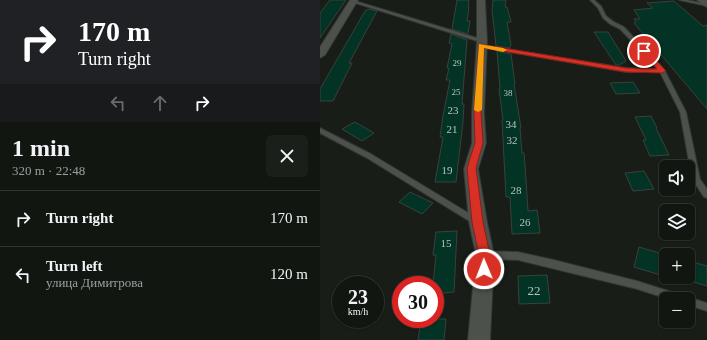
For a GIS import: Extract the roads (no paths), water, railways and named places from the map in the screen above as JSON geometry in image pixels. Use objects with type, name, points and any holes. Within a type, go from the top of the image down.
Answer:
[{"type":"main road","points":[[702,0],[707,4]]},
{"type":"street","points":[[320,55],[353,0]]},
{"type":"street","points":[[479,340],[485,255],[478,222],[471,168],[479,143],[478,112],[481,0]]},
{"type":"lane","points":[[353,0],[481,43],[626,70],[662,71]]},
{"type":"lane","points":[[592,0],[600,7],[604,17],[612,24],[622,28],[662,71],[683,112],[696,179],[707,195]]},
{"type":"lane","points":[[681,0],[707,4]]},
{"type":"lane","points":[[320,130],[369,156],[478,222]]},
{"type":"lane","points":[[485,255],[518,256],[637,285],[659,292]]},
{"type":"lane","points":[[695,304],[707,308]]}]
